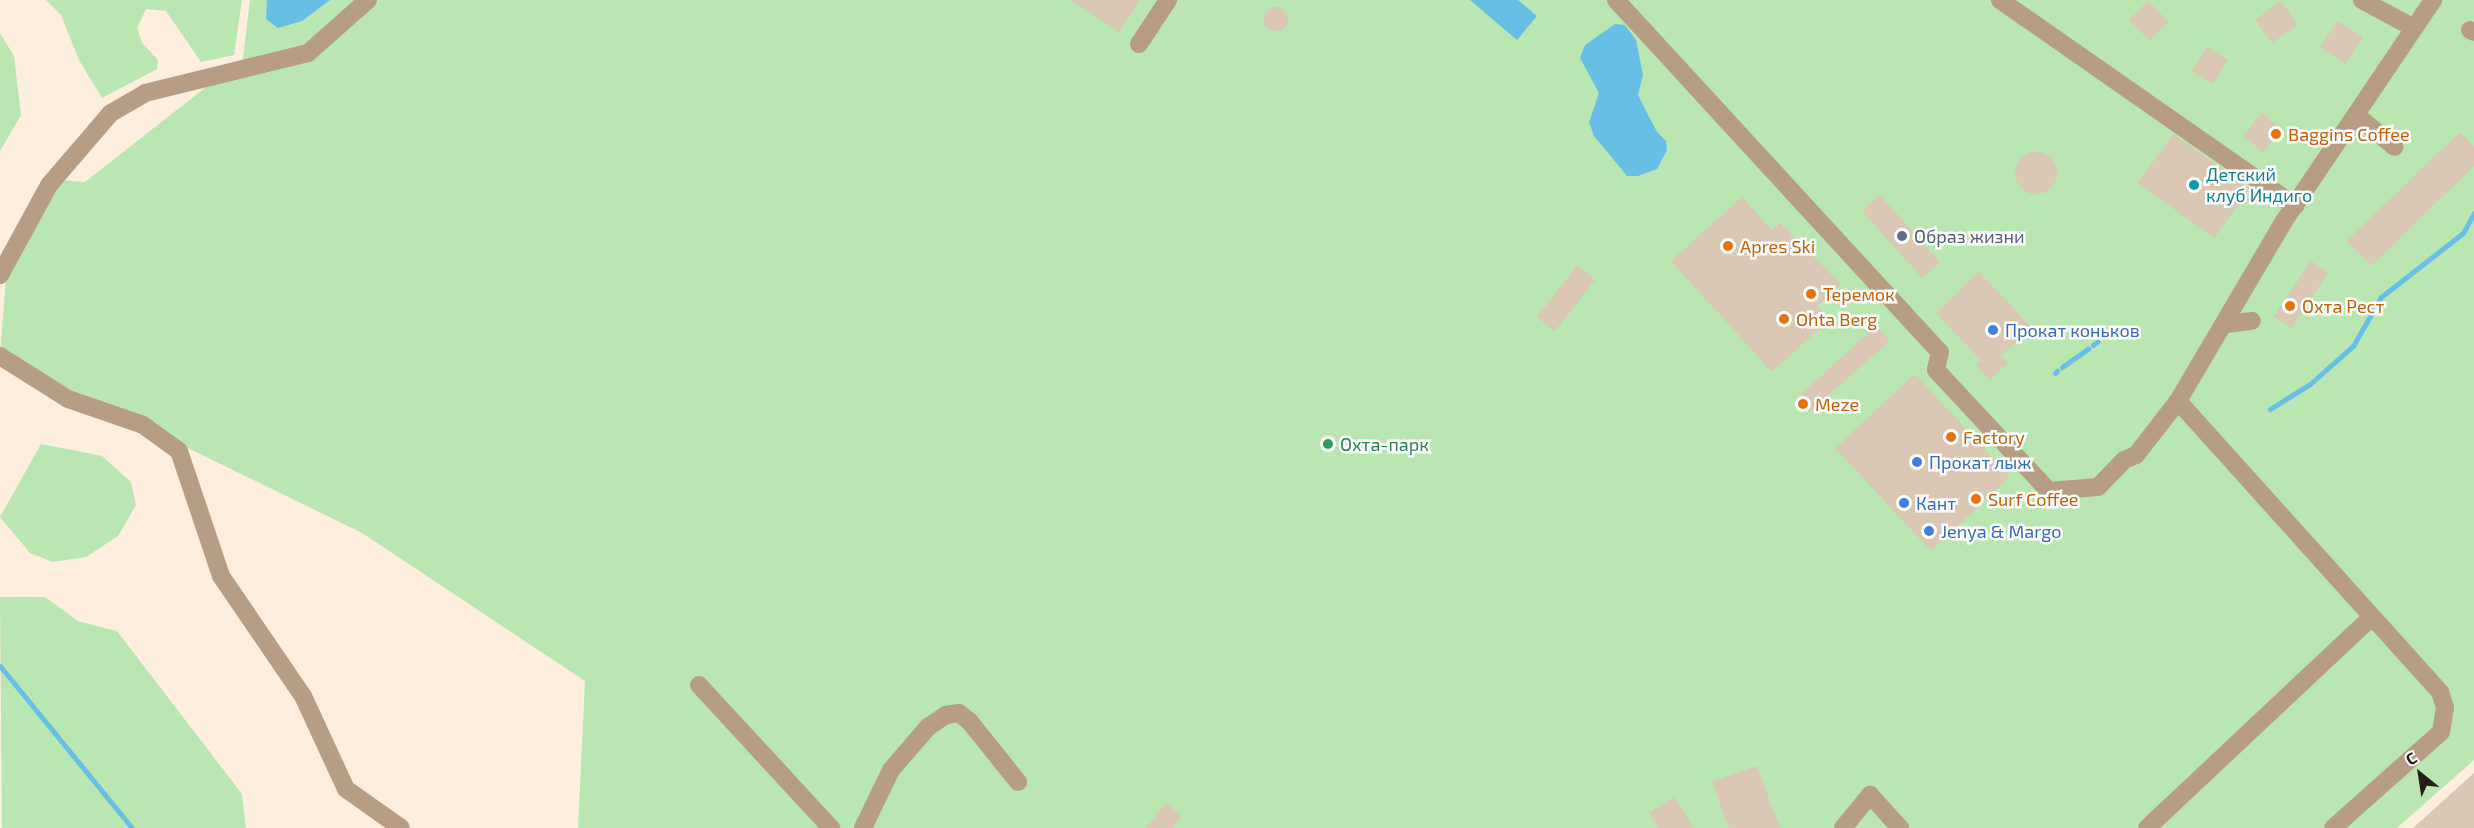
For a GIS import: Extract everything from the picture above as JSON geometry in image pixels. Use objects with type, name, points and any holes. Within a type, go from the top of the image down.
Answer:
[{"type":"street","points":[[0,275],[49,185],[111,113],[145,93],[308,53],[368,0]]},
{"type":"street","points":[[1139,44],[1168,0]]},
{"type":"street","points":[[1616,0],[1940,352],[1936,370],[2049,491],[2090,490],[2136,454],[2178,401],[2295,206],[2433,0]]},
{"type":"street","points":[[2000,0],[2295,206]]},
{"type":"street","points":[[2362,0],[2414,28]]},
{"type":"street","points":[[2356,115],[2395,147]]},
{"type":"street","points":[[2226,324],[2252,321]]},
{"type":"street","points":[[0,356],[68,399],[143,425],[179,451],[221,576],[303,696],[346,789],[401,828]]},
{"type":"street","points":[[2178,401],[2440,692],[2445,707],[2441,732],[2333,828]]},
{"type":"street","points":[[2147,828],[2371,618]]},
{"type":"street","points":[[699,685],[831,828]]},
{"type":"street","points":[[863,828],[891,770],[928,727],[946,715],[959,713],[970,722],[1018,782]]},
{"type":"street","points":[[1843,828],[1870,795],[1900,828]]},
{"type":"green space","points":[[46,0],[242,0],[234,55],[201,62],[166,11],[146,9],[137,28],[142,43],[158,60],[157,69],[102,98],[79,60],[61,15]]},
{"type":"green space","name":"Охта-парк","points":[[250,0],[2474,0],[2474,760],[2397,828],[578,828],[585,681],[362,533],[0,356],[6,276],[61,180],[85,182],[243,58]]},
{"type":"green space","points":[[0,33],[14,56],[21,115],[0,151]]},
{"type":"green space","points":[[41,444],[102,456],[131,482],[136,505],[118,536],[86,557],[53,562],[30,553],[0,517]]},
{"type":"green space","points":[[0,597],[45,597],[78,621],[117,631],[242,794],[246,828],[2,828]]},
{"type":"water","points":[[267,0],[330,0],[302,21],[278,28],[266,19]]},
{"type":"water","points":[[1470,0],[1518,0],[1537,16],[1517,40]]},
{"type":"water","points":[[1615,24],[1625,25],[1636,40],[1643,75],[1638,95],[1657,132],[1666,141],[1667,150],[1657,169],[1638,176],[1627,176],[1594,136],[1589,122],[1599,93],[1580,58],[1585,45]]},
{"type":"building","points":[[1071,0],[1140,0],[1119,32]]},
{"type":"building","points":[[2148,1],[2169,22],[2150,41],[2129,20]]},
{"type":"building","points":[[2281,1],[2298,25],[2272,43],[2255,20]]},
{"type":"building","points":[[1276,7],[1284,11],[1288,19],[1284,27],[1276,31],[1268,27],[1264,19],[1268,11]]},
{"type":"building","points":[[2338,21],[2363,37],[2345,64],[2320,47]]},
{"type":"building","points":[[2207,47],[2228,60],[2213,84],[2192,71]]},
{"type":"building","points":[[2262,113],[2282,129],[2263,152],[2243,136]]},
{"type":"building","points":[[2460,132],[2474,147],[2474,166],[2371,266],[2346,241]]},
{"type":"building","name":"Детский клуб Индиго","points":[[2173,134],[2250,188],[2214,238],[2138,183]]},
{"type":"building","points":[[2036,152],[2051,158],[2057,173],[2051,188],[2036,194],[2021,188],[2015,173],[2021,158]]},
{"type":"building","points":[[1880,195],[1940,262],[1922,278],[1862,211]]},
{"type":"building","points":[[1742,197],[1772,230],[1780,223],[1841,284],[1817,306],[1829,320],[1772,372],[1671,261]]},
{"type":"building","points":[[2311,261],[2328,272],[2292,328],[2274,317]]},
{"type":"building","points":[[1577,266],[1595,280],[1555,331],[1537,317]]},
{"type":"building","points":[[1979,272],[2031,327],[2001,356],[2008,363],[1990,380],[1976,365],[1981,360],[1936,313]]},
{"type":"building","points":[[1876,326],[1890,341],[1808,413],[1796,399]]},
{"type":"building","points":[[1915,374],[2010,477],[1931,551],[1835,448]]},
{"type":"building","points":[[1757,766],[1780,828],[1729,828],[1712,782]]},
{"type":"building","points":[[2474,773],[2474,828],[2413,828]]},
{"type":"building","points":[[1675,797],[1693,828],[1658,828],[1649,813]]},
{"type":"building","points":[[1166,803],[1182,816],[1172,828],[1146,828]]},
{"type":"waterway","points":[[2270,409],[2310,384],[2353,346],[2381,297],[2463,233],[2474,213]]},
{"type":"waterway","points":[[2093,345],[2098,341]]},
{"type":"waterway","points":[[2062,367],[2088,349]]},
{"type":"waterway","points":[[0,666],[132,828]]},
{"type":"place","name":"Baggins Coffee","points":[[2276,134]]},
{"type":"place","name":"Детский клуб Индиго","points":[[2194,185]]},
{"type":"place","name":"Образ жизни","points":[[1902,236]]},
{"type":"place","name":"Apres Ski","points":[[1728,246]]},
{"type":"place","name":"Теремок","points":[[1811,294]]},
{"type":"place","name":"Охта Рест","points":[[2290,306]]},
{"type":"place","name":"Ohta Berg","points":[[1784,319]]},
{"type":"place","name":"Прокат коньков","points":[[1993,330]]},
{"type":"place","name":"Meze","points":[[1803,404]]},
{"type":"place","name":"Factory","points":[[1951,437]]},
{"type":"place","name":"Охта-парк","points":[[1328,444]]},
{"type":"place","name":"Прокат лыж","points":[[1917,462]]},
{"type":"place","name":"Surf Coffee","points":[[1976,499]]},
{"type":"place","name":"Кант","points":[[1904,503]]},
{"type":"place","name":"Jenya & Margo","points":[[1929,531]]}]
